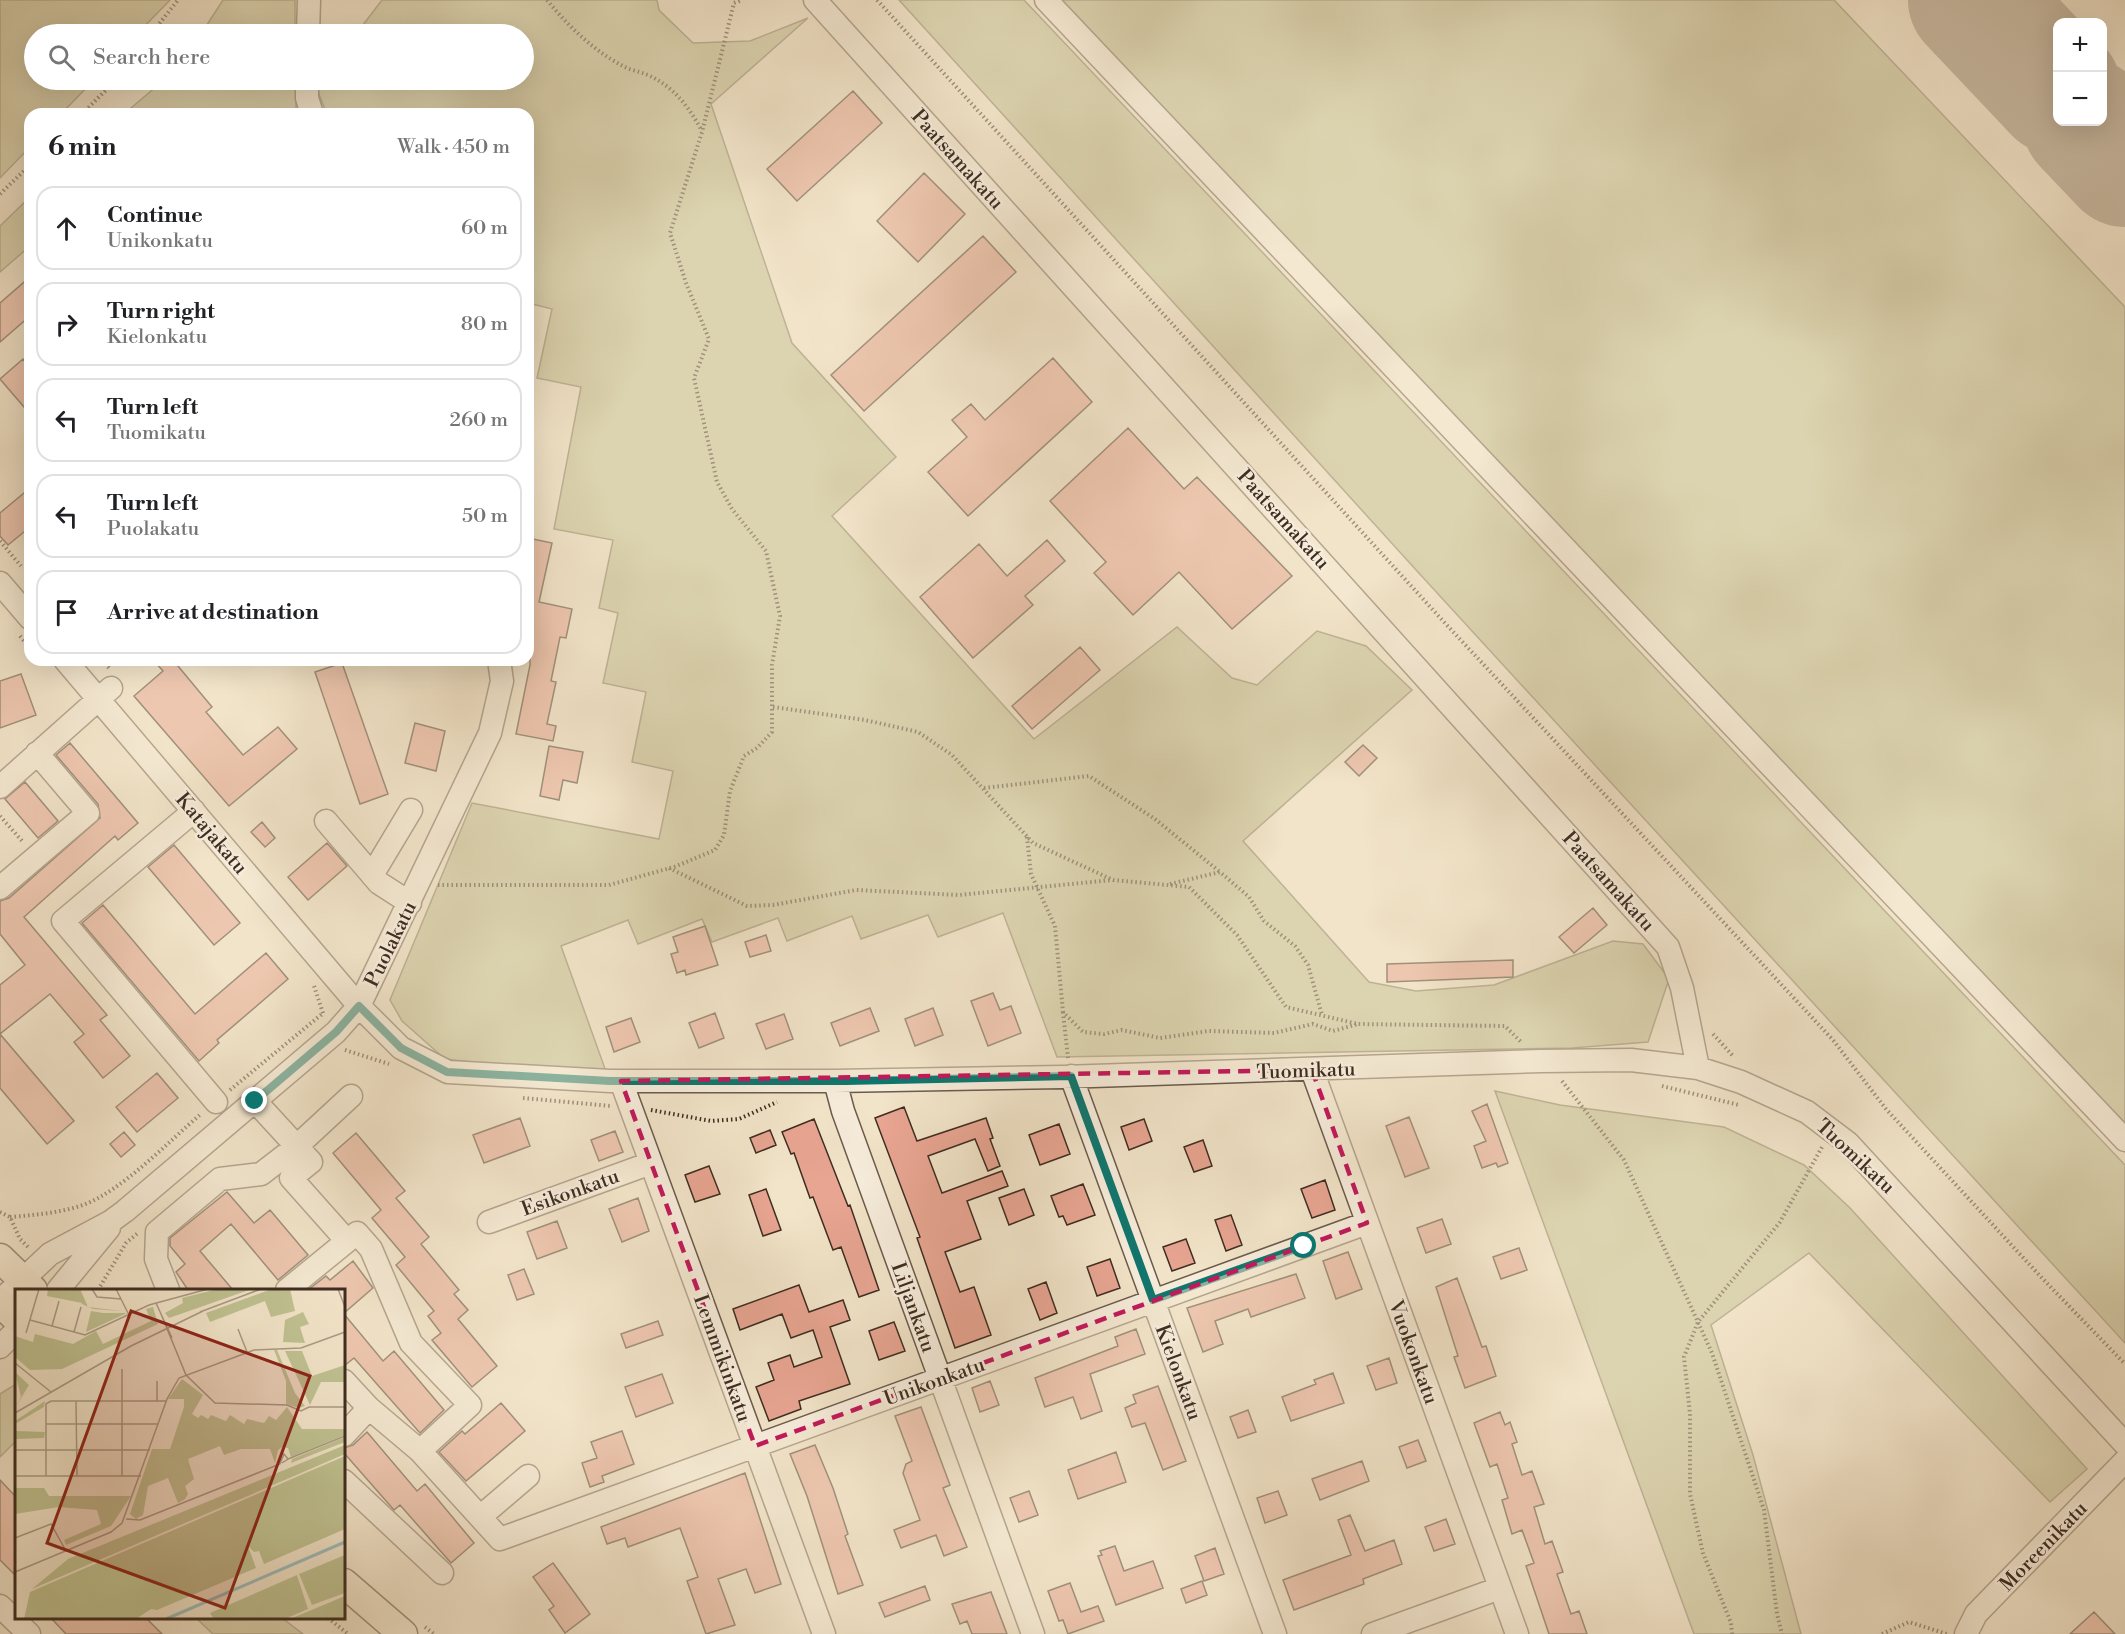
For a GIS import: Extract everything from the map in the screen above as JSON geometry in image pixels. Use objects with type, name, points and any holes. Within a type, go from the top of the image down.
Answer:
[{"type":"main road","points":[[0,1258],[28,1285]]},
{"type":"main road","points":[[0,1302],[15,1317]]},
{"type":"main road","points":[[345,1584],[403,1634]]},
{"type":"street","points":[[308,24],[309,0]]},
{"type":"street","name":"Paatsamakatu","points":[[815,0],[1668,947],[1682,988],[1698,1068]]},
{"type":"street","points":[[1046,0],[2125,1140]]},
{"type":"street","points":[[307,90],[310,108]]},
{"type":"street","points":[[0,583],[24,611]]},
{"type":"street","name":"Katajakatu","points":[[72,666],[105,694],[194,811],[359,1006]]},
{"type":"street","name":"Puolakatu","points":[[28,1285],[50,1254],[104,1226],[125,1211],[336,1032],[359,1006],[490,733],[502,681],[501,666]]},
{"type":"street","points":[[0,787],[105,694]]},
{"type":"street","points":[[0,888],[88,813],[38,753]]},
{"type":"street","points":[[372,875],[411,810]]},
{"type":"street","points":[[194,811],[63,921],[216,1102]]},
{"type":"street","points":[[326,821],[379,883],[415,893]]},
{"type":"street","name":"Tuomikatu","points":[[359,1006],[401,1048],[447,1072],[621,1081],[835,1081],[1071,1076],[1540,1061],[1631,1060],[1698,1068],[1741,1082],[1807,1112],[1848,1143],[2125,1444]]},
{"type":"street","name":"Vuokonkatu","points":[[1312,1070],[1517,1634]]},
{"type":"street","name":"Kielonkatu","points":[[1071,1076],[1275,1634]]},
{"type":"street","name":"Lemmikinkatu","points":[[621,1081],[824,1634]]},
{"type":"street","name":"Liljankatu","points":[[835,1081],[841,1105],[1033,1634]]},
{"type":"street","points":[[168,1289],[156,1260],[157,1232],[220,1179],[261,1174],[296,1147],[351,1096]]},
{"type":"street","points":[[255,1101],[311,1162],[291,1178],[347,1241]]},
{"type":"street","name":"Esikonkatu","points":[[489,1222],[651,1163]]},
{"type":"street","name":"Puolakatu","points":[[59,1289],[125,1211]]},
{"type":"street","name":"Unikonkatu","points":[[480,1517],[500,1539],[1367,1223]]},
{"type":"street","points":[[288,1289],[357,1233],[371,1249],[411,1344],[470,1405],[420,1450]]},
{"type":"street","name":"Puolakatu","points":[[0,1302],[15,1293]]},
{"type":"street","points":[[0,1347],[15,1332]]},
{"type":"street","points":[[345,1382],[369,1408],[420,1450],[480,1517],[528,1476]]},
{"type":"street","points":[[345,1434],[369,1408]]},
{"type":"street","name":"Moreenikatu","points":[[1966,1634],[1976,1614],[2125,1461]]},
{"type":"street","points":[[345,1481],[442,1573]]},
{"type":"street","points":[[1374,1634],[1500,1588]]},
{"type":"street","points":[[0,1606],[29,1634]]},
{"type":"path","points":[[159,24],[178,0]]},
{"type":"path","points":[[548,0],[574,30],[601,53],[625,68],[647,75],[672,91],[688,106],[702,132]]},
{"type":"path","points":[[415,893],[453,887],[609,885],[669,868],[715,850],[724,835],[729,791],[744,756],[758,748],[771,732],[772,665],[780,616],[765,551],[732,509],[717,482],[694,378],[709,339],[686,283],[670,233],[702,132],[734,3],[742,0]]},
{"type":"path","points":[[877,0],[1482,663],[1833,1040],[1893,1117],[2125,1364]]},
{"type":"path","points":[[88,108],[106,90]]},
{"type":"path","points":[[0,194],[24,171]]},
{"type":"path","points":[[0,541],[21,566]]},
{"type":"path","points":[[983,788],[1089,776],[1155,819],[1249,897],[1264,921],[1295,946],[1308,965],[1322,1015]]},
{"type":"path","points":[[0,816],[36,857]]},
{"type":"path","points":[[1026,836],[1031,874],[1055,926],[1071,1076]]},
{"type":"path","points":[[669,868],[747,906],[773,905],[856,890],[959,895],[1113,880]]},
{"type":"path","points":[[1167,885],[1220,872]]},
{"type":"path","points":[[1064,1012],[1083,1032],[1104,1034],[1122,1030],[1160,1038],[1209,1031],[1274,1034],[1312,1024],[1333,1031],[1358,1023]]},
{"type":"path","points":[[10,1217],[54,1214],[86,1204],[114,1188],[322,1014]]},
{"type":"path","points":[[1732,1634],[1731,1623],[1703,1553],[1690,1494],[1690,1414],[1684,1357],[1698,1322],[1780,1222],[1822,1146]]},
{"type":"path","points":[[330,1619],[348,1634]]},
{"type":"path","points":[[1882,1634],[1909,1622],[1947,1634]]},
{"type":"highlighted area","points":[[1312,1070],[1367,1223],[755,1446],[621,1081]]},
{"type":"green space","points":[[0,0],[170,0],[147,24],[24,24],[24,90],[84,90],[67,108],[24,108],[24,153],[0,178]]},
{"type":"green space","points":[[223,0],[295,0],[295,24],[207,24]]},
{"type":"green space","points":[[382,0],[657,0],[659,10],[693,43],[750,41],[808,18],[711,104],[792,343],[896,457],[832,516],[1034,739],[1177,627],[1232,678],[1257,685],[1317,631],[1366,646],[1412,690],[1243,841],[1369,982],[1416,991],[1494,985],[1613,941],[1643,944],[1669,979],[1648,1042],[1572,1048],[1057,1057],[1003,913],[938,937],[928,915],[861,939],[852,916],[787,941],[778,918],[712,942],[702,919],[638,944],[628,920],[561,946],[608,1077],[445,1059],[402,1021],[390,1000],[472,803],[659,839],[673,771],[632,762],[646,692],[603,683],[618,613],[599,608],[613,540],[554,529],[581,387],[537,378],[552,309],[534,304],[534,108],[325,108],[317,90],[534,90],[534,24],[364,24]]},
{"type":"green space","points":[[899,0],[1024,0],[2125,1165],[2125,1343],[1417,571]]},
{"type":"green space","points":[[1042,0],[1834,0],[2125,307],[2125,1150]]},
{"type":"green space","points":[[152,90],[296,90],[296,108],[131,108]]},
{"type":"green space","points":[[24,203],[24,251],[0,272],[0,226]]},
{"type":"green space","points":[[1495,1091],[1560,1105],[1724,1127],[1804,1165],[1850,1208],[2087,1469],[2050,1502],[1809,1253],[1711,1325],[1753,1455],[1801,1634],[1694,1634]]},
{"type":"green space","points":[[15,1385],[15,1442],[0,1457],[0,1394]]},
{"type":"green space","points":[[197,1619],[283,1619],[303,1634],[213,1634]]},
{"type":"building","points":[[853,91],[882,123],[797,201],[767,169]]},
{"type":"building","points":[[924,173],[965,214],[918,262],[877,221]]},
{"type":"building","points":[[983,236],[1016,272],[864,411],[831,375]]},
{"type":"building","points":[[24,282],[24,321],[0,342],[0,303]]},
{"type":"building","points":[[1053,358],[1092,402],[968,516],[928,472],[967,437],[952,420],[971,404],[985,420]]},
{"type":"building","points":[[23,359],[24,407],[0,379]]},
{"type":"building","points":[[1128,428],[1184,489],[1197,477],[1292,576],[1232,629],[1179,572],[1133,615],[1094,573],[1106,562],[1050,501]]},
{"type":"building","points":[[24,493],[24,532],[8,545],[0,536],[0,513]]},
{"type":"building","points":[[534,539],[552,543],[539,602],[572,609],[566,638],[560,637],[551,681],[556,682],[547,724],[556,726],[553,741],[516,734],[530,666],[534,666]]},
{"type":"building","points":[[1047,540],[1065,561],[1025,596],[1033,605],[973,658],[920,597],[979,544],[1007,576]]},
{"type":"building","points":[[1080,647],[1100,670],[1032,729],[1012,706]]},
{"type":"building","points":[[158,666],[178,666],[212,707],[206,712],[243,755],[278,727],[297,749],[229,806],[134,696],[163,671]]},
{"type":"building","points":[[333,666],[343,666],[388,794],[360,804],[315,672]]},
{"type":"building","points":[[21,674],[36,715],[0,728],[0,681]]},
{"type":"building","points":[[415,723],[445,731],[436,771],[405,763]]},
{"type":"building","points":[[70,743],[138,823],[118,840],[115,836],[24,917],[107,1015],[100,1020],[130,1056],[103,1078],[74,1042],[84,1034],[50,994],[0,1034],[0,985],[25,965],[0,934],[0,901],[9,898],[100,818],[98,804],[56,755]]},
{"type":"building","points":[[1363,745],[1377,758],[1359,776],[1345,762]]},
{"type":"building","points":[[549,746],[583,752],[577,783],[563,780],[559,800],[540,796]]},
{"type":"building","points":[[25,782],[58,821],[38,838],[5,799]]},
{"type":"building","points":[[262,822],[275,838],[265,847],[251,832]]},
{"type":"building","points":[[327,843],[347,866],[308,900],[288,877]]},
{"type":"building","points":[[174,845],[240,923],[214,945],[148,867]]},
{"type":"building","points":[[103,905],[195,1014],[266,953],[288,979],[217,1040],[219,1043],[199,1061],[82,923]]},
{"type":"building","points":[[1593,908],[1607,925],[1574,953],[1559,937]]},
{"type":"building","points":[[705,926],[718,965],[686,975],[685,970],[677,973],[671,954],[678,952],[673,937]]},
{"type":"building","points":[[766,935],[771,951],[750,957],[745,942]]},
{"type":"building","points":[[1513,960],[1513,977],[1387,982],[1387,964]]},
{"type":"building","points":[[993,993],[1000,1010],[1011,1006],[1021,1033],[988,1046],[971,1001]]},
{"type":"building","points":[[870,1008],[879,1031],[840,1046],[831,1023]]},
{"type":"building","points":[[933,1008],[943,1035],[915,1046],[905,1019]]},
{"type":"building","points":[[715,1013],[724,1038],[699,1048],[689,1023]]},
{"type":"building","points":[[784,1014],[793,1039],[766,1049],[756,1024]]},
{"type":"building","points":[[631,1018],[640,1042],[614,1052],[606,1027]]},
{"type":"building","points":[[0,1034],[74,1121],[47,1144],[0,1088]]},
{"type":"building","points":[[157,1073],[178,1098],[137,1132],[116,1107]]},
{"type":"building","points":[[1487,1104],[1508,1163],[1498,1167],[1496,1163],[1482,1168],[1474,1146],[1486,1141],[1472,1111]]},
{"type":"building","points":[[904,1107],[917,1141],[986,1118],[993,1138],[990,1139],[1000,1166],[988,1171],[975,1139],[928,1156],[942,1193],[1002,1171],[1008,1186],[967,1201],[981,1239],[945,1252],[960,1292],[974,1287],[991,1335],[955,1348],[917,1238],[920,1237],[875,1118]]},
{"type":"building","points":[[1409,1117],[1429,1168],[1405,1177],[1386,1126]]},
{"type":"building","points":[[520,1118],[530,1146],[484,1163],[473,1135]]},
{"type":"building","points":[[814,1119],[848,1206],[850,1205],[879,1290],[859,1297],[841,1247],[833,1250],[813,1197],[810,1198],[794,1153],[791,1154],[782,1132]]},
{"type":"building","points":[[1144,1119],[1152,1141],[1129,1150],[1121,1127]]},
{"type":"building","points":[[1059,1124],[1070,1154],[1040,1165],[1029,1135]]},
{"type":"building","points":[[770,1130],[776,1145],[756,1153],[750,1138]]},
{"type":"building","points":[[615,1131],[623,1152],[599,1161],[591,1140]]},
{"type":"building","points":[[124,1132],[135,1145],[121,1157],[110,1144]]},
{"type":"building","points":[[356,1133],[405,1191],[396,1198],[429,1237],[421,1244],[459,1290],[454,1294],[468,1310],[458,1319],[497,1366],[472,1387],[432,1340],[441,1333],[428,1316],[434,1311],[396,1265],[405,1257],[372,1218],[381,1210],[333,1153]]},
{"type":"building","points":[[1203,1140],[1212,1166],[1194,1172],[1184,1147]]},
{"type":"building","points":[[709,1166],[720,1194],[695,1202],[685,1175]]},
{"type":"building","points":[[1325,1180],[1335,1210],[1312,1218],[1301,1189]]},
{"type":"building","points":[[1083,1184],[1095,1215],[1067,1225],[1063,1216],[1059,1217],[1051,1196]]},
{"type":"building","points":[[766,1189],[781,1230],[763,1236],[749,1195]]},
{"type":"building","points":[[1024,1189],[1034,1215],[1009,1225],[999,1198]]},
{"type":"building","points":[[227,1192],[254,1223],[270,1210],[308,1255],[278,1280],[231,1224],[200,1251],[232,1289],[187,1289],[176,1272],[185,1264],[170,1246],[170,1238]]},
{"type":"building","points":[[638,1198],[649,1231],[622,1242],[609,1209]]},
{"type":"building","points":[[1231,1215],[1242,1245],[1226,1251],[1215,1220]]},
{"type":"building","points":[[1442,1219],[1451,1244],[1426,1253],[1417,1228]]},
{"type":"building","points":[[557,1221],[567,1248],[537,1259],[527,1232]]},
{"type":"building","points":[[1186,1239],[1195,1263],[1172,1271],[1163,1247]]},
{"type":"building","points":[[1519,1248],[1527,1270],[1501,1279],[1493,1257]]},
{"type":"building","points":[[1348,1252],[1362,1289],[1336,1299],[1323,1261]]},
{"type":"building","points":[[1110,1259],[1120,1288],[1097,1296],[1087,1267]]},
{"type":"building","points":[[353,1261],[373,1288],[345,1312],[345,1289],[309,1289],[326,1276],[330,1280]]},
{"type":"building","points":[[524,1269],[534,1294],[517,1300],[508,1275]]},
{"type":"building","points":[[1296,1274],[1305,1298],[1251,1317],[1248,1309],[1215,1321],[1223,1344],[1203,1352],[1187,1308]]},
{"type":"building","points":[[1457,1278],[1482,1347],[1486,1346],[1496,1376],[1465,1388],[1454,1357],[1458,1356],[1436,1287]]},
{"type":"building","points":[[1046,1282],[1057,1313],[1040,1320],[1028,1289]]},
{"type":"building","points":[[799,1285],[809,1312],[843,1300],[850,1320],[830,1327],[850,1384],[799,1401],[801,1409],[769,1421],[756,1387],[774,1380],[768,1363],[790,1355],[794,1367],[822,1357],[813,1330],[791,1338],[782,1314],[740,1330],[733,1309]]},
{"type":"building","points":[[345,1315],[383,1361],[394,1351],[444,1410],[420,1433],[354,1358],[345,1365]]},
{"type":"building","points":[[658,1321],[663,1335],[626,1348],[621,1334]]},
{"type":"building","points":[[894,1322],[905,1351],[879,1360],[869,1331]]},
{"type":"building","points":[[1136,1329],[1145,1354],[1090,1374],[1102,1411],[1081,1419],[1073,1397],[1045,1407],[1035,1378],[1118,1346],[1115,1337]]},
{"type":"building","points":[[1389,1358],[1397,1383],[1376,1390],[1367,1366]]},
{"type":"building","points":[[1333,1373],[1344,1403],[1291,1421],[1282,1397],[1316,1384],[1314,1380]]},
{"type":"building","points":[[662,1374],[673,1403],[636,1417],[625,1387]]},
{"type":"building","points":[[990,1381],[999,1405],[980,1412],[972,1388]]},
{"type":"building","points":[[1158,1386],[1186,1461],[1163,1470],[1145,1423],[1132,1427],[1125,1408],[1136,1403],[1133,1395]]},
{"type":"building","points":[[501,1403],[525,1431],[466,1481],[439,1452],[462,1431],[465,1434]]},
{"type":"building","points":[[921,1407],[950,1485],[943,1488],[967,1547],[944,1556],[936,1535],[901,1548],[894,1530],[920,1520],[903,1473],[906,1464],[912,1461],[895,1416]]},
{"type":"building","points":[[1248,1410],[1256,1432],[1238,1438],[1230,1417]]},
{"type":"building","points":[[1500,1412],[1505,1425],[1510,1422],[1517,1442],[1512,1444],[1522,1475],[1532,1471],[1544,1504],[1534,1507],[1545,1544],[1552,1541],[1563,1572],[1557,1574],[1571,1614],[1579,1611],[1587,1634],[1549,1634],[1526,1566],[1534,1563],[1522,1530],[1512,1534],[1502,1500],[1508,1498],[1497,1464],[1490,1467],[1474,1423]]},
{"type":"building","points":[[622,1431],[634,1464],[602,1476],[604,1482],[590,1487],[582,1463],[597,1458],[591,1442]]},
{"type":"building","points":[[367,1432],[417,1491],[425,1484],[474,1543],[451,1563],[400,1505],[394,1510],[345,1454],[345,1448],[353,1445]]},
{"type":"building","points":[[1418,1440],[1426,1461],[1407,1468],[1399,1447]]},
{"type":"building","points":[[815,1445],[833,1488],[848,1534],[845,1536],[863,1585],[838,1594],[807,1496],[790,1454]]},
{"type":"building","points":[[1116,1452],[1126,1482],[1078,1499],[1068,1470]]},
{"type":"building","points":[[1362,1461],[1369,1481],[1320,1500],[1312,1479]]},
{"type":"building","points":[[745,1473],[781,1584],[755,1593],[746,1569],[718,1579],[735,1625],[706,1634],[687,1581],[698,1577],[680,1528],[628,1547],[625,1538],[607,1544],[601,1527]]},
{"type":"building","points":[[0,1480],[15,1496],[15,1575],[0,1560]]},
{"type":"building","points":[[1029,1491],[1038,1515],[1019,1522],[1010,1498]]},
{"type":"building","points":[[1278,1491],[1287,1515],[1265,1523],[1257,1498]]},
{"type":"building","points":[[1350,1515],[1365,1551],[1394,1540],[1402,1564],[1363,1579],[1364,1584],[1294,1610],[1283,1580],[1351,1555],[1338,1520]]},
{"type":"building","points":[[1446,1519],[1455,1544],[1434,1551],[1425,1527]]},
{"type":"building","points":[[1115,1546],[1124,1571],[1153,1561],[1163,1588],[1116,1605],[1098,1556],[1102,1555],[1100,1551]]},
{"type":"building","points":[[1215,1548],[1224,1574],[1204,1581],[1195,1556]]},
{"type":"building","points":[[553,1563],[590,1614],[565,1633],[549,1610],[554,1606],[533,1577]]},
{"type":"building","points":[[1202,1581],[1207,1595],[1186,1603],[1181,1589]]},
{"type":"building","points":[[1070,1583],[1081,1612],[1098,1606],[1104,1621],[1068,1634],[1063,1620],[1059,1621],[1048,1591]]},
{"type":"building","points":[[925,1586],[930,1600],[885,1617],[879,1603]]},
{"type":"building","points":[[991,1592],[1007,1634],[972,1634],[967,1621],[960,1624],[952,1604]]},
{"type":"building","points":[[2094,1612],[2115,1634],[2070,1634]]},
{"type":"building","points":[[52,1619],[147,1619],[162,1634],[66,1634]]},
{"type":"runway","points":[[1972,0],[2053,86]]},
{"type":"runway","points":[[2090,126],[2125,163]]},
{"type":"route","points":[[255,1101],[336,1032],[359,1006],[401,1048],[447,1072],[610,1081],[846,1081],[1071,1076],[1153,1300],[1304,1246]]}]
